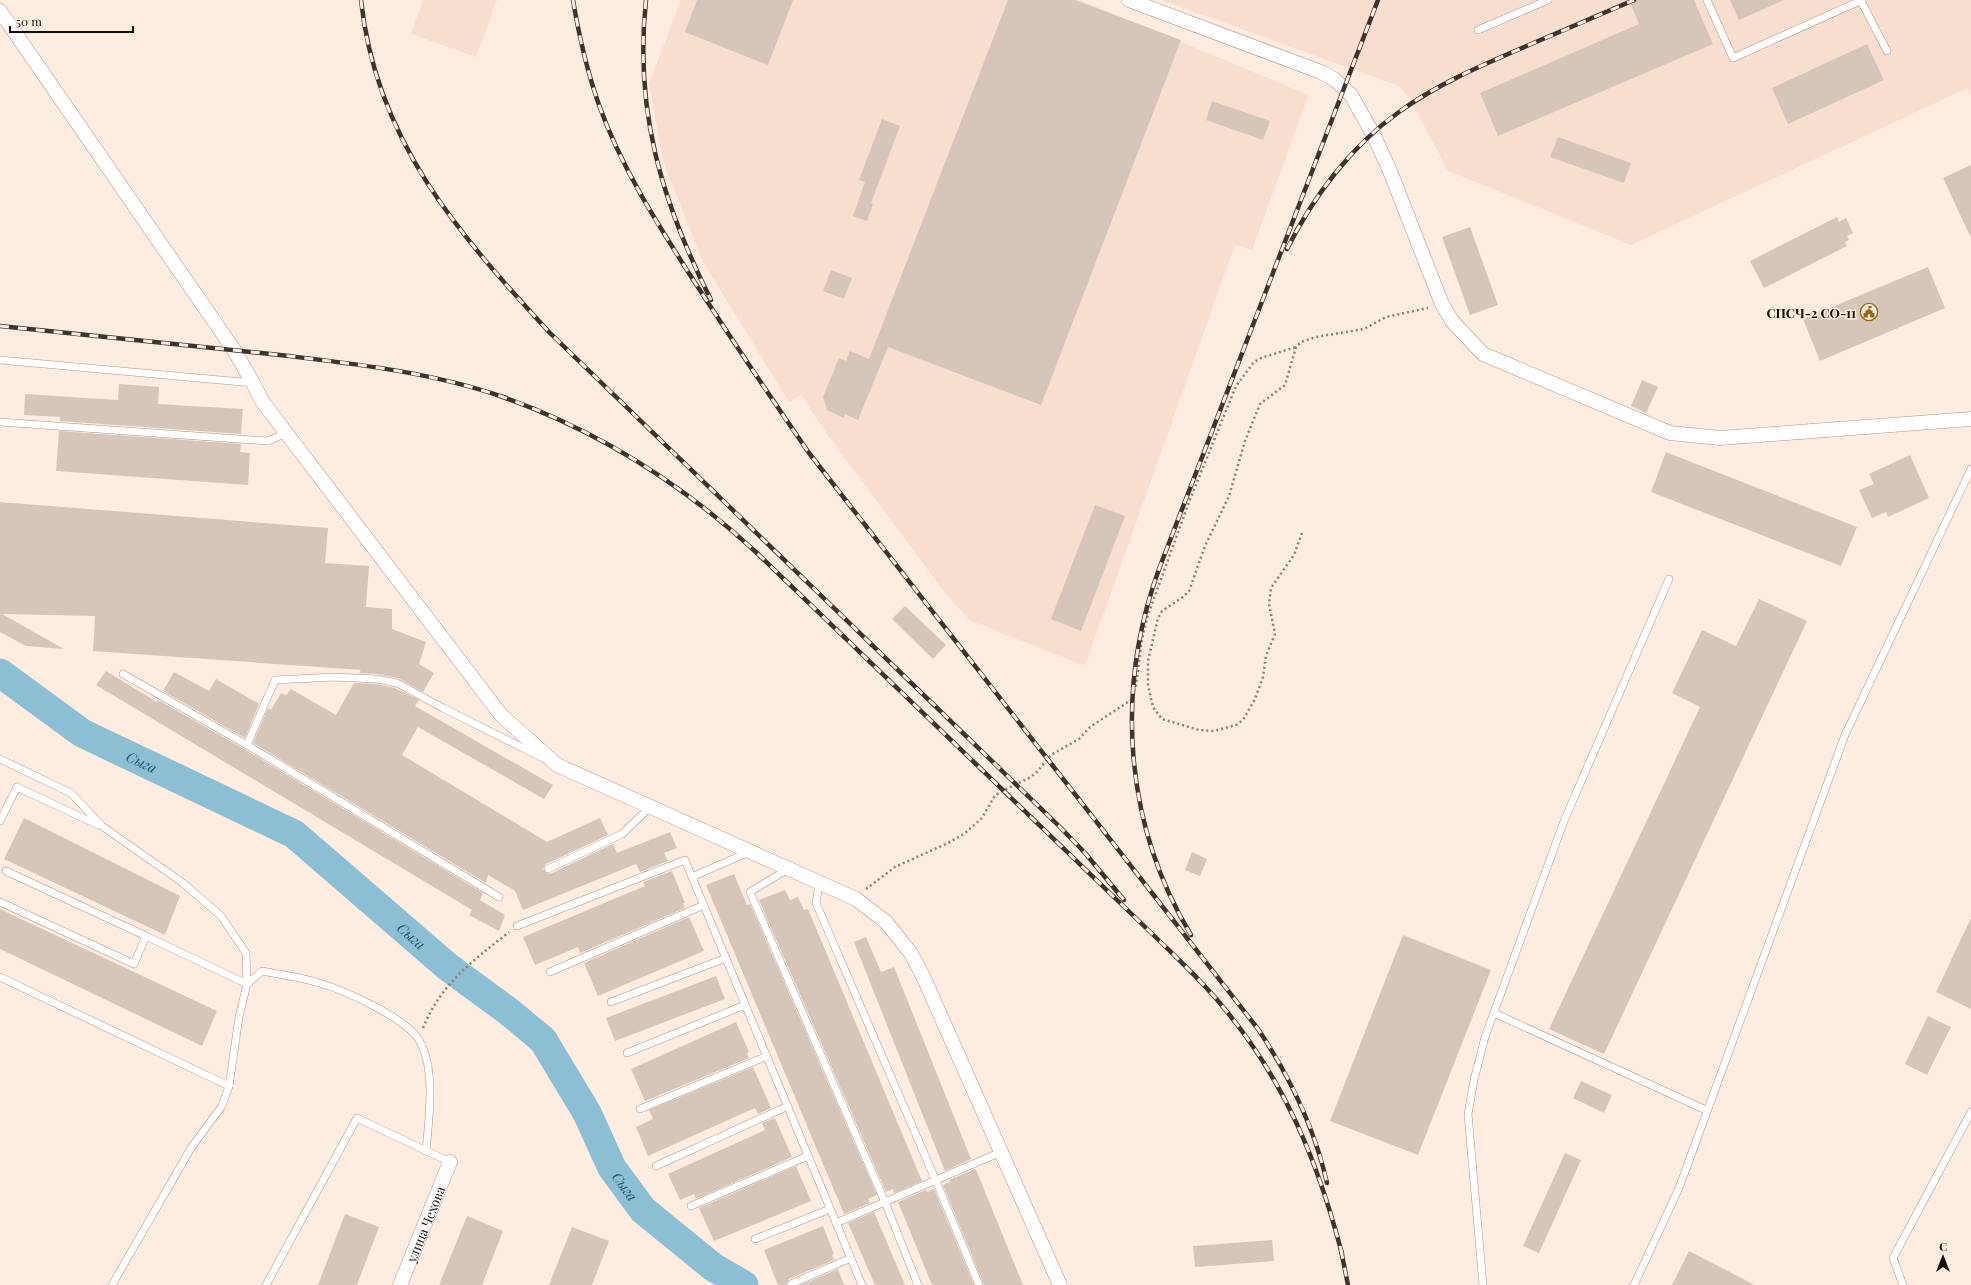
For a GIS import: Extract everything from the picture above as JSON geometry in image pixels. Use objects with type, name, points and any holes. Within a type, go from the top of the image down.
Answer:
[{"type":"street","points":[[1129,0],[1321,72],[1344,87],[1359,106],[1380,147],[1442,304],[1452,322],[1483,354],[1670,433],[1720,438],[1971,419]]},
{"type":"street","points":[[0,11],[234,350],[254,383],[262,401],[501,715],[557,765],[819,884],[856,899],[886,922],[910,952],[923,976],[1060,1285]]},
{"type":"street","name":"улица Чехова","points":[[400,1285],[450,1162]]},
{"type":"lane","points":[[1478,30],[1548,0]]},
{"type":"lane","points":[[1707,0],[1733,58],[1861,0],[1887,51]]},
{"type":"lane","points":[[0,360],[254,383]]},
{"type":"lane","points":[[0,422],[268,441],[286,433]]},
{"type":"lane","points":[[1634,1285],[1679,1188],[1706,1110],[1845,735],[1971,469]]},
{"type":"lane","points":[[1484,1285],[1468,1114],[1474,1080],[1485,1037],[1564,821],[1668,579]]},
{"type":"lane","points":[[123,674],[247,745],[499,897]]},
{"type":"lane","points":[[247,745],[275,680],[332,677],[377,679],[397,683],[443,708],[557,765]]},
{"type":"lane","points":[[0,759],[71,794],[102,826],[183,883],[221,916],[246,953],[247,984],[239,1017],[229,1086],[222,1106],[192,1148],[112,1285]]},
{"type":"lane","points":[[0,821],[17,788],[102,826]]},
{"type":"lane","points":[[548,869],[622,834],[650,807]]},
{"type":"lane","points":[[692,877],[750,852]]},
{"type":"lane","points":[[517,926],[684,860],[862,1285]]},
{"type":"lane","points":[[788,869],[750,892],[885,1202],[918,1285]]},
{"type":"lane","points":[[6,871],[247,984]]},
{"type":"lane","points":[[819,884],[816,903],[936,1180],[978,1285]]},
{"type":"lane","points":[[0,902],[134,964],[146,936]]},
{"type":"lane","points":[[550,972],[704,905]]},
{"type":"lane","points":[[611,1002],[726,958]]},
{"type":"lane","points":[[247,984],[262,971],[319,983],[379,1009],[406,1026],[419,1040],[429,1070],[430,1110],[426,1151]]},
{"type":"lane","points":[[0,977],[229,1086]]},
{"type":"lane","points":[[627,1053],[745,1004]]},
{"type":"lane","points":[[1494,1013],[1706,1110]]},
{"type":"lane","points":[[640,1110],[767,1056]]},
{"type":"lane","points":[[656,1166],[788,1106]]},
{"type":"lane","points":[[1903,1285],[1893,1258],[1971,1112]]},
{"type":"lane","points":[[266,1285],[357,1118],[450,1162]]},
{"type":"lane","points":[[836,1223],[1001,1152]]},
{"type":"lane","points":[[691,1206],[808,1156]]},
{"type":"lane","points":[[755,1239],[830,1209]]},
{"type":"lane","points":[[791,1284],[851,1258]]},
{"type":"path","points":[[856,899],[868,886],[895,867],[964,834],[982,818],[994,797],[1000,792],[1029,778],[1051,755],[1079,739],[1090,727],[1131,700],[1136,685],[1142,639],[1148,615],[1189,502],[1236,386],[1254,362],[1296,347],[1301,342],[1316,337],[1364,329],[1386,316],[1442,304]]},
{"type":"path","points":[[1296,347],[1285,385],[1260,404],[1245,441],[1229,496],[1205,546],[1189,591],[1183,597],[1162,611],[1158,618],[1148,661],[1148,685],[1153,707],[1162,719],[1199,730],[1214,732],[1236,725],[1242,720],[1255,700],[1263,676],[1266,656],[1275,634],[1269,604],[1271,588],[1294,555],[1302,533]]},
{"type":"path","points":[[419,1040],[431,1009],[443,991],[467,966],[517,926]]},
{"type":"shaded area","points":[[423,0],[497,0],[476,57],[411,34]]},
{"type":"shaded area","points":[[681,0],[1080,0],[1309,95],[1252,250],[1235,245],[1085,666],[969,620],[942,589],[827,434],[801,395],[789,402],[703,262],[663,161],[649,84]]},
{"type":"shaded area","points":[[1161,0],[1971,0],[1971,95],[1968,88],[1631,245],[1448,171],[1412,103],[1399,86]]},
{"type":"building","points":[[697,0],[793,0],[768,65],[685,32]]},
{"type":"building","points":[[1008,0],[1075,0],[1181,40],[1041,405],[888,347],[858,420],[845,414],[844,418],[827,410],[823,397],[839,358],[846,361],[850,351],[869,359]]},
{"type":"building","points":[[1629,0],[1694,0],[1713,44],[1498,136],[1480,93],[1639,24]]},
{"type":"building","points":[[1730,0],[1784,0],[1739,20]]},
{"type":"building","points":[[1867,44],[1884,80],[1788,124],[1772,88]]},
{"type":"building","points":[[1212,101],[1270,121],[1263,140],[1206,120]]},
{"type":"building","points":[[882,119],[900,126],[871,203],[873,204],[867,221],[853,216],[865,182],[859,180]]},
{"type":"building","points":[[1558,137],[1631,163],[1624,183],[1550,157]]},
{"type":"building","points":[[1971,165],[1971,238],[1943,178]]},
{"type":"building","points":[[1837,217],[1839,222],[1846,218],[1853,233],[1847,236],[1849,240],[1845,242],[1847,246],[1764,288],[1750,261]]},
{"type":"building","points":[[1470,227],[1498,305],[1470,315],[1442,237]]},
{"type":"building","points":[[1928,267],[1945,308],[1820,361],[1803,319]]},
{"type":"building","points":[[831,270],[852,278],[844,299],[823,291]]},
{"type":"building","points":[[1642,380],[1658,387],[1646,413],[1631,406]]},
{"type":"building","points":[[119,384],[159,387],[158,404],[243,409],[241,434],[60,421],[60,417],[24,415],[25,394],[118,400]]},
{"type":"building","points":[[59,431],[241,444],[240,452],[250,453],[248,485],[56,471]]},
{"type":"building","points":[[1666,452],[1857,527],[1841,566],[1651,492]]},
{"type":"building","points":[[1910,455],[1929,498],[1888,517],[1886,512],[1872,518],[1859,490],[1874,484],[1869,474]]},
{"type":"building","points":[[0,502],[328,528],[325,563],[369,566],[366,607],[392,609],[392,629],[426,642],[419,664],[434,673],[423,692],[398,678],[377,674],[359,673],[361,670],[93,651],[95,616],[2,614],[64,649],[26,646],[0,632]]},
{"type":"building","points":[[1095,505],[1125,516],[1081,631],[1051,619]]},
{"type":"building","points":[[1759,599],[1807,621],[1604,1054],[1549,1029],[1700,707],[1672,693],[1702,630],[1736,646]]},
{"type":"building","points":[[905,606],[946,645],[933,659],[892,619]]},
{"type":"building","points":[[106,671],[157,702],[158,700],[244,749],[483,893],[480,900],[505,915],[499,931],[469,915],[472,910],[96,685]]},
{"type":"building","points":[[174,672],[209,691],[216,679],[259,704],[245,738],[163,691]]},
{"type":"building","points":[[354,683],[376,684],[395,688],[419,700],[415,706],[553,785],[544,799],[418,727],[402,755],[547,842],[600,818],[608,835],[546,864],[543,869],[546,873],[550,874],[613,844],[617,853],[670,832],[677,848],[664,853],[668,861],[640,872],[636,864],[523,910],[515,891],[488,875],[486,883],[253,743],[268,708],[271,710],[281,693],[286,695],[291,689],[336,715]]},
{"type":"building","points":[[24,818],[180,896],[165,935],[4,859]]},
{"type":"building","points":[[1192,852],[1207,859],[1200,876],[1185,870]]},
{"type":"building","points":[[672,871],[685,903],[683,903],[685,908],[580,953],[578,947],[535,965],[523,937],[645,886],[643,882]]},
{"type":"building","points":[[734,874],[747,905],[750,904],[877,1195],[868,1199],[870,1203],[844,1214],[706,885]]},
{"type":"building","points":[[785,890],[790,900],[798,897],[804,910],[808,909],[922,1181],[894,1193],[893,1189],[886,1192],[759,900]]},
{"type":"building","points":[[0,909],[217,1011],[202,1046],[0,949]]},
{"type":"building","points":[[689,917],[704,951],[598,996],[584,963]]},
{"type":"building","points":[[1971,918],[1971,1009],[1936,992]]},
{"type":"building","points":[[1403,935],[1491,970],[1418,1155],[1330,1121]]},
{"type":"building","points":[[866,937],[881,972],[894,967],[971,1159],[945,1171],[854,942]]},
{"type":"building","points":[[716,976],[725,999],[615,1041],[606,1018]]},
{"type":"building","points":[[1928,1016],[1951,1027],[1927,1075],[1905,1064]]},
{"type":"building","points":[[736,1022],[749,1052],[747,1053],[749,1058],[645,1101],[631,1069]]},
{"type":"building","points":[[753,1067],[771,1108],[758,1114],[755,1108],[648,1156],[636,1127],[653,1119],[649,1110]]},
{"type":"building","points":[[1581,1081],[1612,1095],[1604,1113],[1573,1098]]},
{"type":"building","points":[[775,1118],[792,1157],[696,1199],[694,1194],[680,1200],[668,1174],[765,1130],[762,1123]]},
{"type":"building","points":[[1565,1153],[1581,1160],[1539,1253],[1523,1246]]},
{"type":"building","points":[[796,1166],[811,1201],[714,1241],[699,1208]]},
{"type":"building","points":[[975,1169],[1023,1285],[984,1285],[943,1185],[950,1182],[949,1180]]},
{"type":"building","points":[[934,1189],[974,1285],[932,1285],[898,1202],[926,1190],[927,1192]]},
{"type":"building","points":[[874,1212],[905,1285],[875,1285],[848,1223]]},
{"type":"building","points":[[345,1214],[379,1227],[357,1285],[318,1285]]},
{"type":"building","points":[[467,1216],[503,1231],[482,1285],[439,1285]]},
{"type":"building","points":[[823,1226],[834,1254],[832,1255],[834,1260],[789,1279],[786,1285],[778,1285],[764,1250]]},
{"type":"building","points":[[572,1227],[609,1241],[592,1285],[549,1285]]},
{"type":"building","points":[[1272,1240],[1274,1261],[1195,1267],[1193,1246]]},
{"type":"building","points":[[1689,1251],[1755,1285],[1672,1285]]},
{"type":"building","points":[[838,1269],[844,1285],[801,1285]]},
{"type":"waterway","name":"Сыга","points":[[0,673],[82,733],[294,834],[448,967],[508,1011],[543,1040],[587,1113],[612,1168],[643,1210],[713,1267],[744,1285]]},
{"type":"railway","points":[[361,0],[370,51],[384,97],[403,141],[427,182],[454,221],[484,259],[550,333],[1060,827],[1085,853],[1124,900]]},
{"type":"railway","points":[[573,0],[587,66],[608,128],[641,194],[692,278],[809,453],[1258,1029],[1270,1047],[1300,1103],[1322,1162],[1327,1183]]},
{"type":"railway","points":[[646,0],[643,41],[644,80],[648,118],[656,155],[678,227],[711,300]]},
{"type":"railway","points":[[1191,935],[1169,892],[1152,848],[1140,802],[1133,756],[1132,709],[1136,662],[1145,615],[1159,569],[1378,0]]},
{"type":"railway","points":[[1287,249],[1309,210],[1335,174],[1365,140],[1399,112],[1428,93],[1474,69],[1634,0]]},
{"type":"railway","points":[[0,326],[308,358],[393,370],[448,381],[503,397],[573,426],[639,462],[670,483],[730,529],[758,554],[1171,952],[1217,1000],[1245,1035],[1282,1093],[1297,1124],[1322,1187],[1342,1254]]},
{"type":"railway","points":[[1341,1250],[1348,1285]]},
{"type":"place","name":"СПСЧ-2 СО-11","points":[[1869,312]]}]
